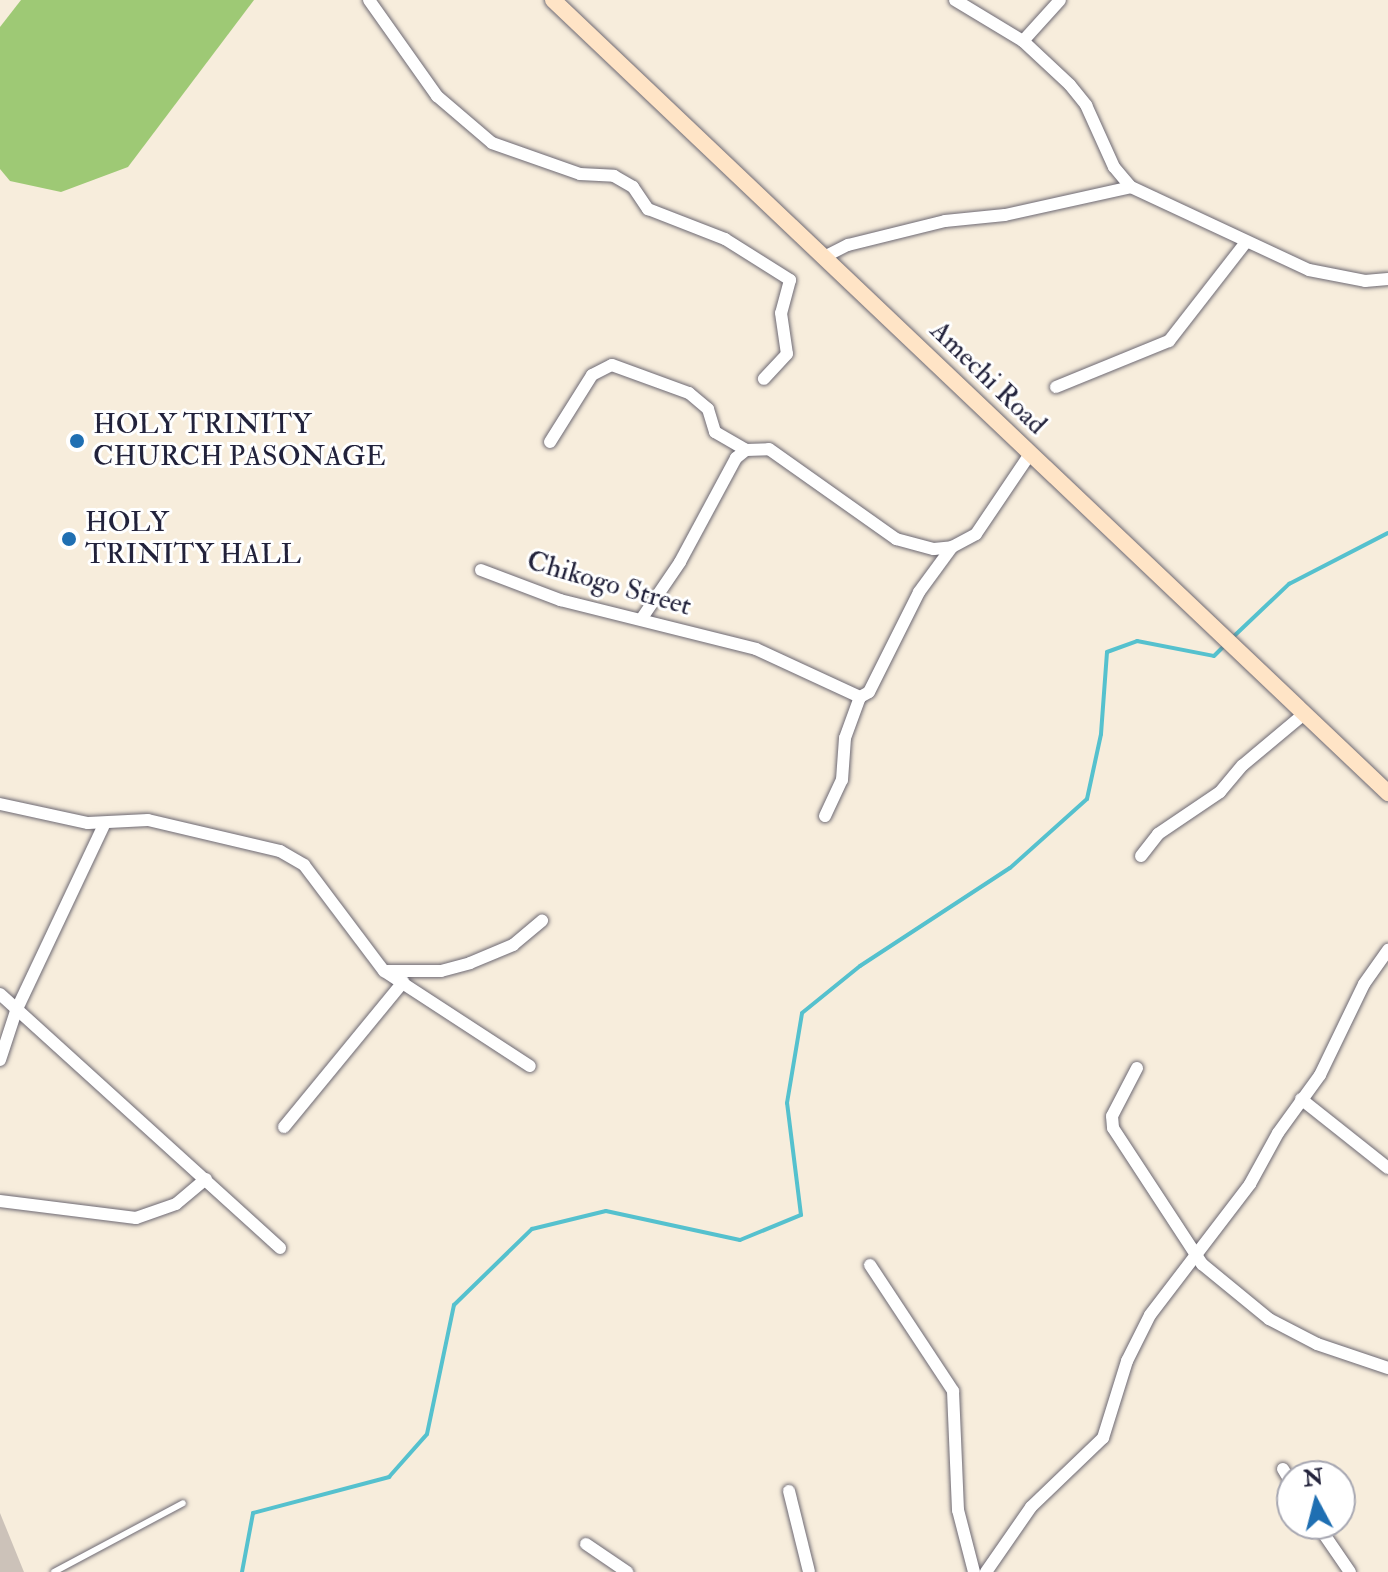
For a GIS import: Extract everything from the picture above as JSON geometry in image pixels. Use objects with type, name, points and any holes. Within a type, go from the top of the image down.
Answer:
[{"type":"main road","name":"Amechi Road","points":[[553,0],[1388,793]]},
{"type":"street","points":[[369,0],[437,96],[492,143],[580,174],[614,176],[633,187],[648,209],[725,239],[790,280],[781,313],[787,354],[764,379]]},
{"type":"street","points":[[955,0],[1023,41],[1086,105],[1114,167],[1131,187],[1246,242],[1330,276],[1388,279]]},
{"type":"street","points":[[1023,41],[1060,0]]},
{"type":"street","points":[[824,257],[848,245],[945,221],[1005,215],[1131,187]]},
{"type":"street","points":[[1056,387],[1169,341],[1246,242]]},
{"type":"street","points":[[550,442],[592,375],[612,365],[689,393],[708,409],[715,432],[746,450],[769,449],[896,539],[927,548],[952,547]]},
{"type":"street","points":[[642,618],[680,562],[736,458],[746,450]]},
{"type":"street","points":[[825,816],[842,780],[845,738],[860,697],[869,692],[919,592],[952,547],[983,526],[1030,454]]},
{"type":"street","name":"Chikogo Street","points":[[481,570],[560,600],[642,618],[756,649],[860,697]]},
{"type":"street","points":[[1141,856],[1158,834],[1220,792],[1243,765],[1304,714]]},
{"type":"street","points":[[0,804],[104,825],[148,820],[280,851],[304,865],[384,971],[530,1066]]},
{"type":"street","points":[[0,1060],[16,1011],[104,825]]},
{"type":"street","points":[[384,971],[441,971],[470,963],[513,945],[542,921]]},
{"type":"street","points":[[986,1572],[1031,1507],[1103,1438],[1127,1361],[1150,1315],[1250,1184],[1301,1099],[1320,1075],[1364,984],[1388,950]]},
{"type":"street","points":[[284,1127],[403,982]]},
{"type":"street","points":[[0,994],[280,1248]]},
{"type":"street","points":[[1137,1068],[1112,1116],[1113,1128],[1197,1257],[1269,1319],[1317,1344],[1388,1368]]},
{"type":"street","points":[[1301,1099],[1388,1168]]},
{"type":"street","points":[[0,1201],[136,1218],[176,1204],[206,1179]]},
{"type":"street","points":[[870,1265],[953,1391],[958,1510],[974,1572]]},
{"type":"street","points":[[789,1491],[809,1572]]},
{"type":"street","points":[[1328,1540],[1350,1572]]},
{"type":"street","points":[[586,1544],[627,1572]]},
{"type":"lane","points":[[54,1572],[183,1503]]},
{"type":"shaded area","points":[[0,1513],[24,1572],[0,1572]]},
{"type":"green space","points":[[21,0],[254,0],[128,167],[61,192],[10,181],[0,169],[0,27]]},
{"type":"waterway","points":[[1232,638],[1289,584],[1388,533]]},
{"type":"waterway","points":[[242,1572],[253,1513],[389,1477],[427,1434],[454,1305],[532,1229],[606,1211],[740,1240],[801,1215],[787,1103],[802,1013],[860,966],[1010,868],[1087,799],[1101,734],[1107,652],[1137,641],[1214,656],[1226,644]]},
{"type":"place","name":"HOLY TRINITY CHURCH PASONAGE","points":[[77,441]]},
{"type":"place","name":"HOLY TRINITY HALL","points":[[69,539]]}]
